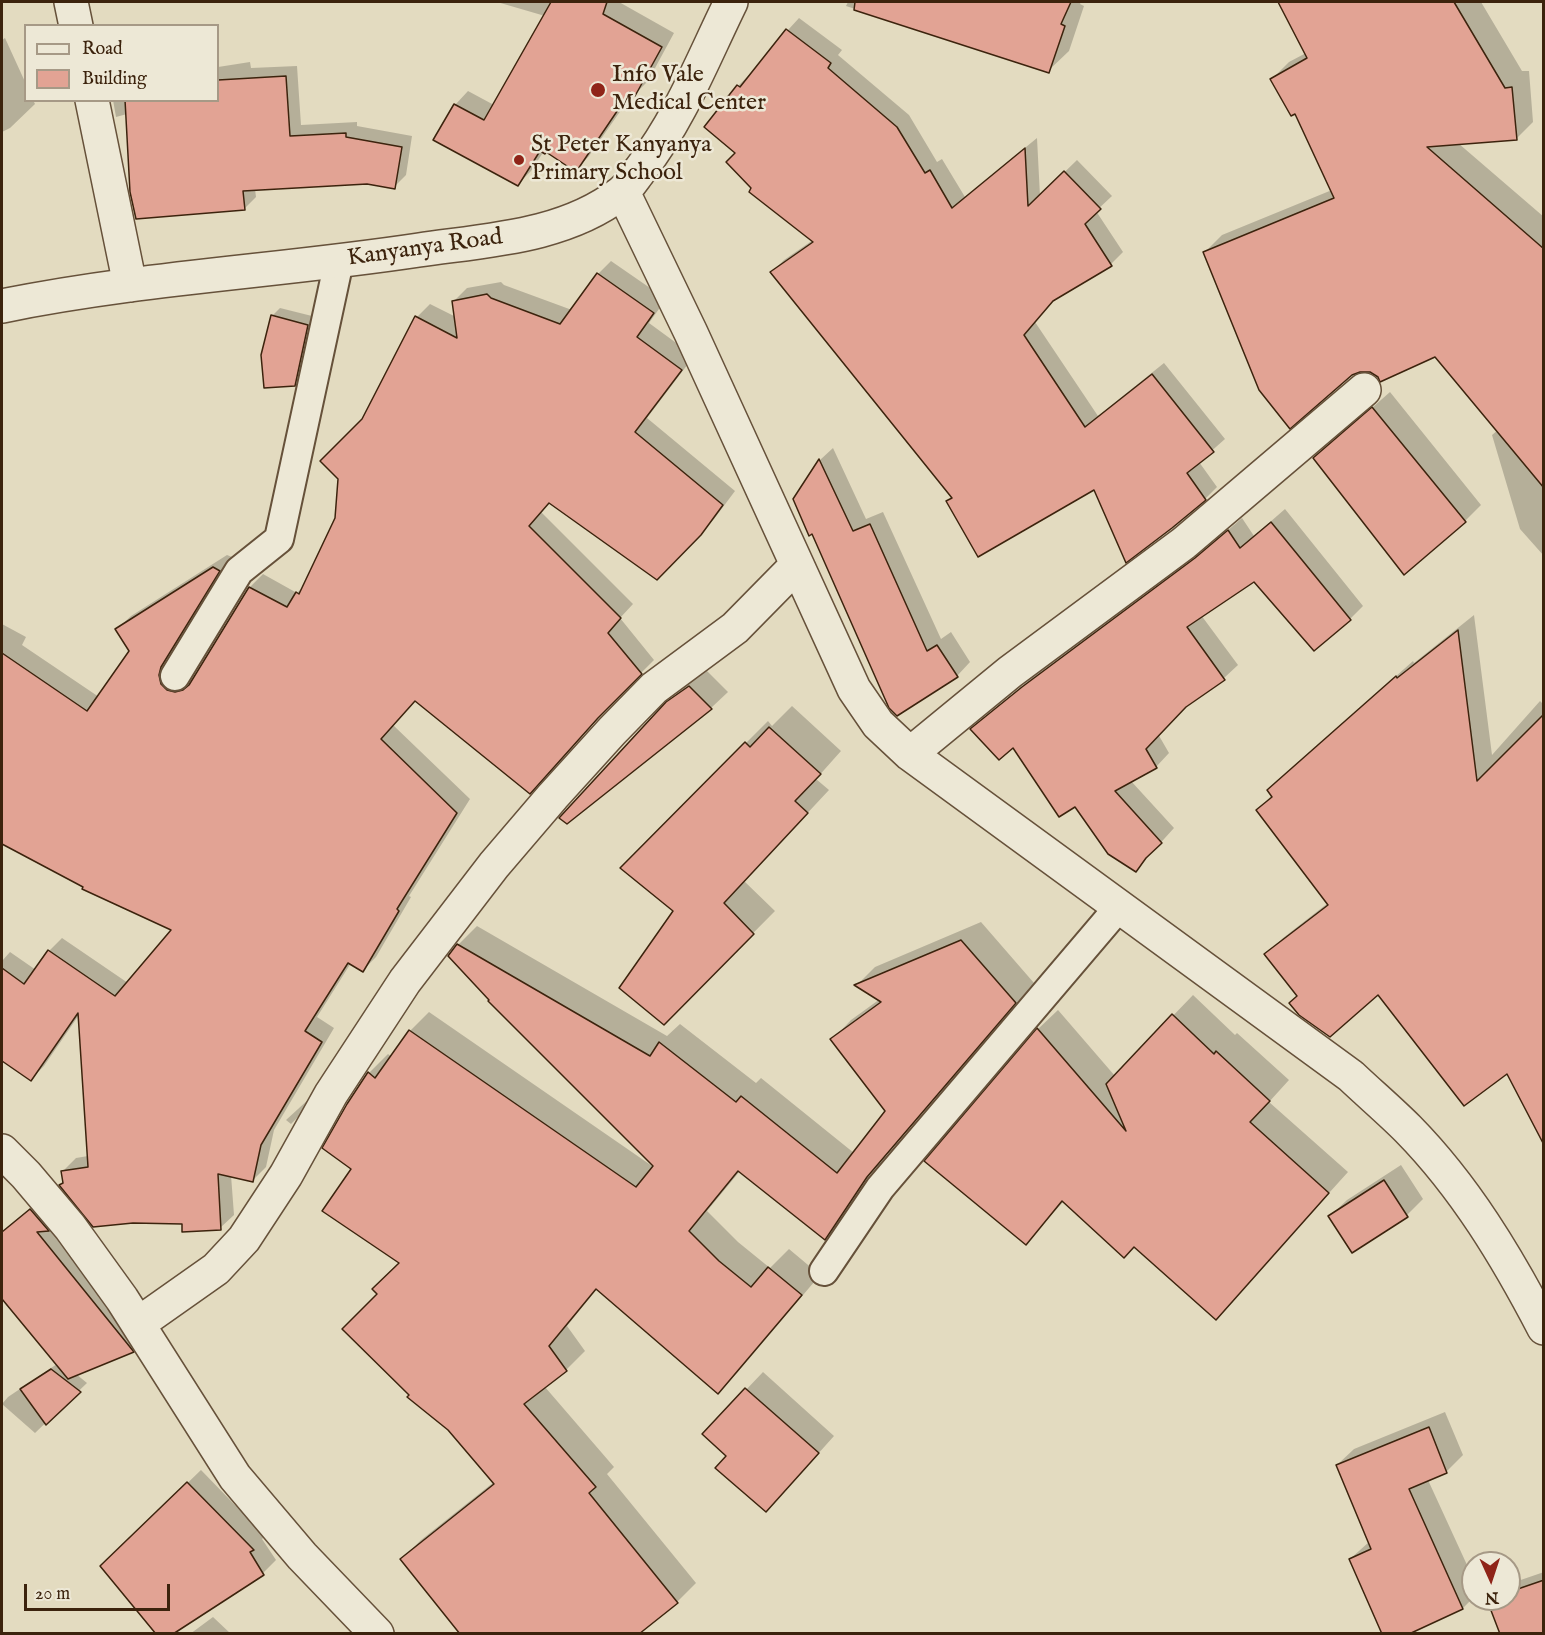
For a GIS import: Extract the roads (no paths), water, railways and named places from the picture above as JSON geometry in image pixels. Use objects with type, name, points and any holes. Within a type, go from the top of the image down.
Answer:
[{"type":"street","points":[[71,2],[76,24]]},
{"type":"street","name":"Kanyanya Road","points":[[2,306],[49,296],[339,261],[528,234],[582,218],[623,192],[657,148],[676,117],[731,2]]},
{"type":"street","points":[[92,102],[130,285]]},
{"type":"street","points":[[623,192],[691,333],[854,689],[878,724],[910,754],[1351,1076],[1408,1129],[1449,1176],[1488,1229],[1544,1328]]},
{"type":"street","points":[[910,754],[1010,672],[1184,543],[1364,390]]},
{"type":"street","points":[[138,1324],[216,1269],[244,1239],[331,1094],[405,981],[494,865],[553,796],[654,688],[735,628],[797,565]]},
{"type":"street","points":[[2,1151],[26,1175],[70,1227],[138,1324],[235,1477],[302,1556],[376,1634]]},
{"type":"lane","points":[[175,676],[239,571],[279,538],[339,261]]},
{"type":"lane","points":[[824,1271],[880,1188],[1119,907]]},
{"type":"place","name":"Info Vale Medical Center","points":[[598,90]]},
{"type":"place","name":"St Peter Kanyanya Primary School","points":[[519,160]]}]
